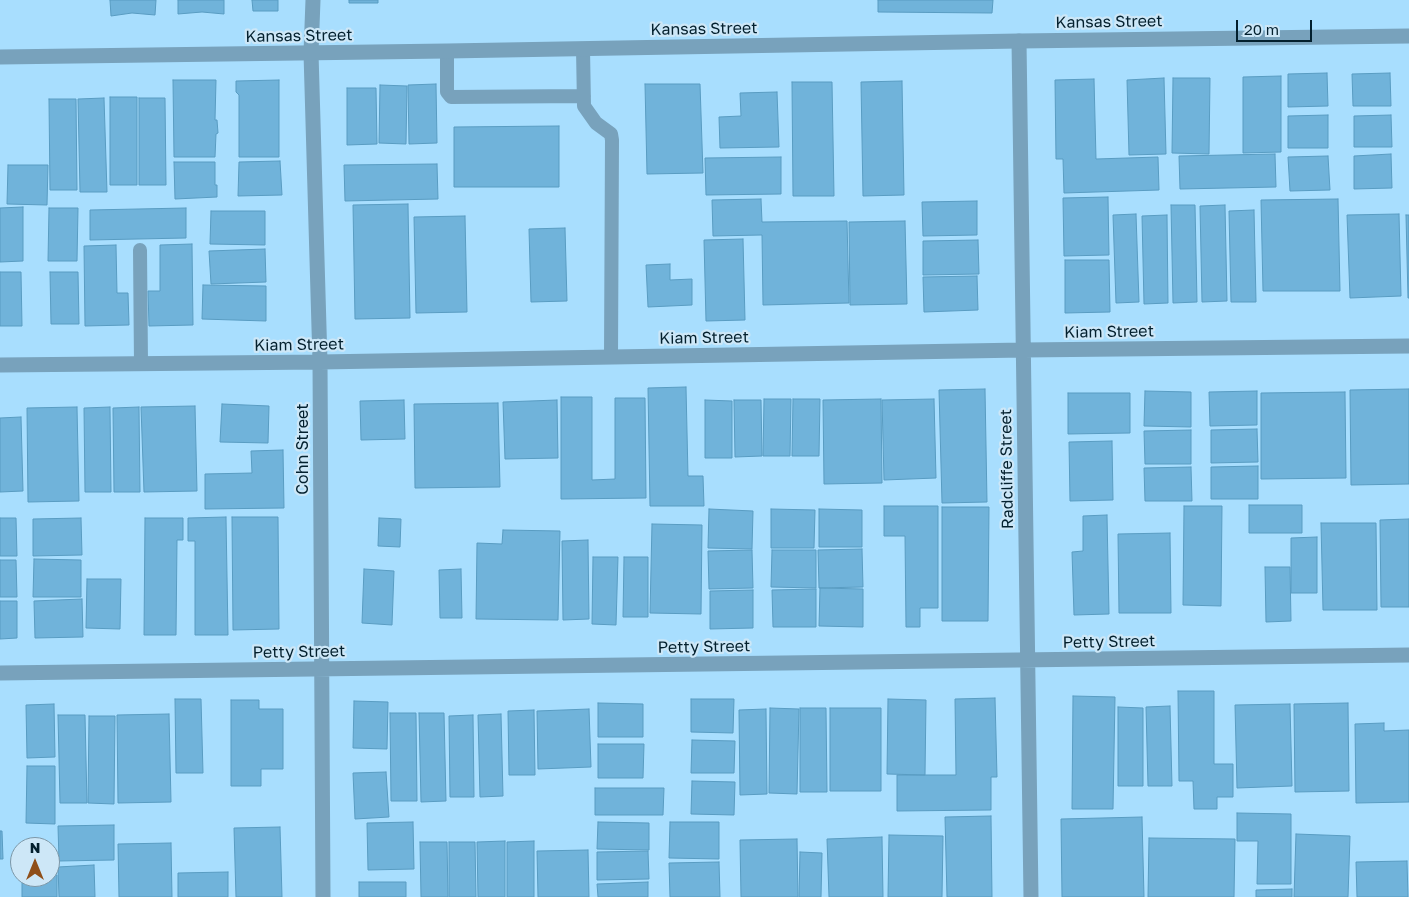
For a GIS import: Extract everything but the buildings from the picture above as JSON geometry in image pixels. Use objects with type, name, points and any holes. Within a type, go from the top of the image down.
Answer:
[{"type":"street","name":"Cohn Street","points":[[313,0],[311,53],[320,362],[323,897]]},
{"type":"street","name":"Kansas Street","points":[[0,56],[1409,36]]},
{"type":"street","name":"Radcliffe Street","points":[[1019,41],[1031,897]]},
{"type":"street","name":"Kiam Street","points":[[0,365],[1409,346]]},
{"type":"street","name":"Petty Street","points":[[0,673],[1409,655]]},
{"type":"lane","points":[[583,49],[584,106],[590,115],[611,134],[612,140],[611,357]]},
{"type":"lane","points":[[447,51],[447,92],[451,97],[584,96]]},
{"type":"lane","points":[[140,250],[141,364]]}]
